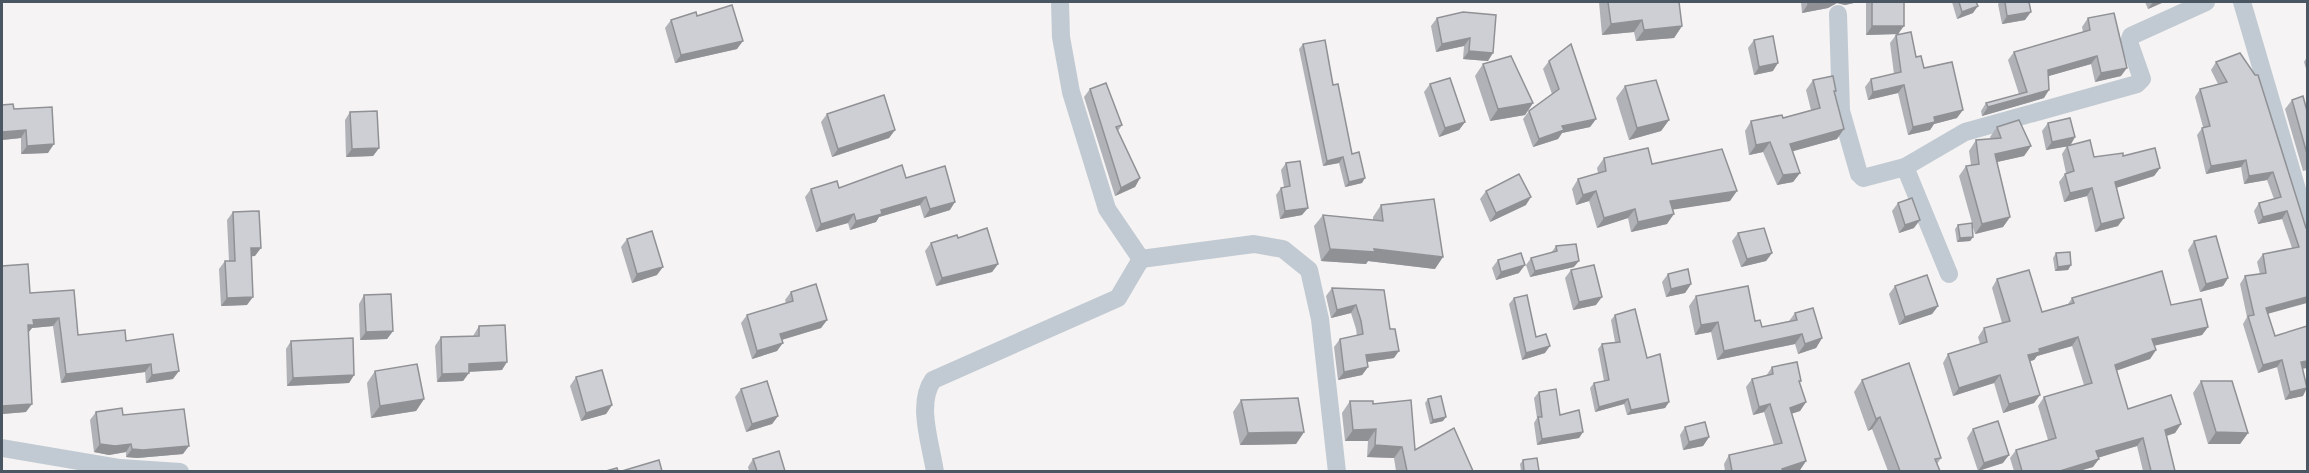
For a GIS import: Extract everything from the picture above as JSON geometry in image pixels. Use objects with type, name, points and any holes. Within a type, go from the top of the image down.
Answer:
[{"type":"street","points":[[1060,2],[1061,37],[1071,92],[1107,209],[1141,259]]},
{"type":"street","points":[[1838,14],[1841,111],[1859,174],[1863,178],[1905,167],[1965,132],[2137,84],[2142,79],[2129,42],[2131,36],[2206,2]]},
{"type":"street","points":[[2242,2],[2307,226]]},
{"type":"street","points":[[1905,167],[1948,274]]},
{"type":"street","points":[[1141,259],[1254,244],[1283,249],[1309,270],[1320,319],[1337,471]]},
{"type":"street","points":[[935,471],[924,402],[926,389],[933,380],[1118,298],[1141,259]]},
{"type":"street","points":[[2,448],[120,468],[180,471]]},
{"type":"building","points":[[1608,2],[1679,2],[1682,26],[1644,30],[1642,20],[1611,24]]},
{"type":"building","points":[[1872,2],[1904,2],[1904,26],[1872,26]]},
{"type":"building","points":[[1959,2],[1976,2],[1978,6],[1962,12]]},
{"type":"building","points":[[2005,2],[2029,2],[2031,12],[2007,16]]},
{"type":"building","points":[[732,5],[743,41],[681,55],[671,20],[696,12],[697,16]]},
{"type":"building","points":[[1463,12],[1496,15],[1493,53],[1469,51],[1470,38],[1442,44],[1437,18]]},
{"type":"building","points":[[2114,13],[2127,68],[2101,73],[2097,56],[2048,70],[2049,90],[1988,107],[1986,103],[2027,92],[2014,52],[2090,30],[2088,18]]},
{"type":"building","points":[[1911,32],[1916,57],[1921,56],[1924,68],[1952,62],[1963,110],[1934,117],[1935,122],[1913,127],[1904,85],[1873,92],[1871,79],[1901,72],[1896,35]]},
{"type":"building","points":[[1773,36],[1778,63],[1759,67],[1754,40]]},
{"type":"building","points":[[1325,40],[1333,85],[1338,84],[1352,154],[1359,152],[1365,178],[1349,182],[1343,157],[1327,161],[1303,44]]},
{"type":"building","points":[[1571,44],[1596,119],[1562,126],[1564,130],[1539,139],[1529,111],[1559,89],[1549,61]]},
{"type":"building","points":[[2240,53],[2255,75],[2258,75],[2307,228],[2307,297],[2266,308],[2275,336],[2307,326],[2307,361],[2301,362],[2307,388],[2290,392],[2282,360],[2263,365],[2248,316],[2254,315],[2245,276],[2266,273],[2263,254],[2299,247],[2287,211],[2263,217],[2259,203],[2281,197],[2273,172],[2249,176],[2246,160],[2211,166],[2202,128],[2210,126],[2200,89],[2227,82],[2216,62]]},
{"type":"building","points":[[1511,56],[1533,103],[1498,109],[1483,64]]},
{"type":"building","points":[[1833,76],[1836,91],[1834,91],[1844,129],[1790,144],[1800,173],[1783,175],[1770,142],[1756,145],[1751,121],[1782,115],[1783,118],[1820,108],[1813,80]]},
{"type":"building","points":[[1450,78],[1465,122],[1445,128],[1430,84]]},
{"type":"building","points":[[1656,80],[1669,120],[1637,128],[1625,86]]},
{"type":"building","points":[[1106,83],[1122,125],[1116,127],[1140,178],[1121,188],[1090,89]]},
{"type":"building","points":[[884,95],[895,130],[838,149],[827,114]]},
{"type":"building","points":[[2303,96],[2307,111],[2307,154],[2292,100]]},
{"type":"building","points":[[13,104],[14,109],[52,107],[54,144],[27,146],[26,130],[2,132],[2,105]]},
{"type":"building","points":[[377,111],[379,148],[352,149],[350,112]]},
{"type":"building","points":[[2070,118],[2075,137],[2052,142],[2048,123]]},
{"type":"building","points":[[2019,120],[2031,146],[1995,154],[2010,217],[1982,224],[1966,166],[1979,164],[1976,140],[2001,138],[1997,127]]},
{"type":"building","points":[[2090,140],[2094,157],[2123,153],[2123,156],[2155,148],[2160,168],[2115,182],[2124,218],[2101,224],[2092,188],[2070,193],[2065,174],[2074,171],[2067,146]]},
{"type":"building","points":[[1648,148],[1652,164],[1722,149],[1737,191],[1670,201],[1674,214],[1638,222],[1635,209],[1604,218],[1596,191],[1583,195],[1578,179],[1606,171],[1604,158]]},
{"type":"building","points":[[1300,161],[1308,208],[1285,211],[1281,188],[1290,186],[1286,163]]},
{"type":"building","points":[[902,165],[906,178],[945,166],[955,202],[930,209],[926,197],[881,210],[882,214],[856,221],[854,214],[821,224],[811,189],[837,181],[839,188]]},
{"type":"building","points":[[1519,174],[1531,197],[1496,213],[1486,191]]},
{"type":"building","points":[[1912,198],[1920,220],[1905,225],[1898,203]]},
{"type":"building","points":[[1434,199],[1443,257],[1374,249],[1375,252],[1330,249],[1323,215],[1383,221],[1381,205]]},
{"type":"building","points":[[259,211],[261,248],[251,248],[253,297],[227,298],[225,261],[235,261],[233,212]]},
{"type":"building","points":[[1972,223],[1973,237],[1960,238],[1958,225]]},
{"type":"building","points":[[987,228],[998,264],[942,278],[931,243],[957,235],[958,238]]},
{"type":"building","points":[[1764,228],[1772,253],[1747,259],[1738,233]]},
{"type":"building","points":[[652,231],[663,267],[637,274],[627,239]]},
{"type":"building","points":[[2216,236],[2228,278],[2206,284],[2194,241]]},
{"type":"building","points":[[1576,244],[1579,261],[1535,271],[1531,258],[1557,251],[1556,246]]},
{"type":"building","points":[[2070,252],[2071,265],[2058,267],[2056,253]]},
{"type":"building","points":[[1521,253],[1525,265],[1501,272],[1498,260]]},
{"type":"building","points":[[28,264],[30,293],[74,290],[78,335],[125,330],[126,341],[173,334],[179,371],[152,375],[151,364],[66,374],[59,318],[33,320],[34,325],[28,325],[32,404],[2,406],[2,266]]},
{"type":"building","points":[[1594,265],[1602,297],[1579,302],[1571,270]]},
{"type":"building","points":[[1688,269],[1691,284],[1671,289],[1668,274]]},
{"type":"building","points":[[2029,270],[2042,312],[2074,303],[2072,298],[2162,271],[2171,305],[2201,299],[2208,327],[2152,339],[2156,350],[2115,365],[2128,409],[2171,395],[2181,424],[2165,430],[2175,471],[2151,471],[2143,438],[2096,451],[2099,459],[2060,471],[2022,471],[2016,450],[2056,438],[2044,397],[2092,383],[2078,337],[2039,349],[2040,352],[2028,355],[2040,395],[2009,404],[2000,375],[1959,388],[1948,354],[1987,342],[1984,328],[2010,321],[1997,279]]},
{"type":"building","points":[[1927,275],[1938,306],[1905,317],[1895,286]]},
{"type":"building","points":[[816,284],[827,320],[780,334],[783,343],[757,351],[747,315],[793,301],[791,292]]},
{"type":"building","points":[[1748,286],[1755,321],[1760,320],[1762,327],[1797,320],[1795,313],[1813,308],[1822,338],[1805,344],[1802,334],[1724,351],[1718,322],[1701,325],[1696,296]]},
{"type":"building","points":[[1332,288],[1384,290],[1390,329],[1395,329],[1399,351],[1366,355],[1368,367],[1344,372],[1340,339],[1363,334],[1356,305],[1337,310]]},
{"type":"building","points":[[391,294],[393,331],[366,332],[364,295]]},
{"type":"building","points":[[1527,295],[1536,337],[1546,334],[1550,346],[1526,353],[1514,298]]},
{"type":"building","points":[[1635,309],[1647,358],[1660,354],[1669,402],[1631,410],[1628,399],[1599,407],[1594,383],[1609,380],[1602,344],[1620,342],[1615,315]]},
{"type":"building","points":[[505,325],[507,362],[469,364],[469,373],[442,374],[441,337],[479,336],[479,326]]},
{"type":"building","points":[[353,338],[354,375],[293,378],[291,341]]},
{"type":"building","points":[[1797,362],[1801,381],[1799,381],[1806,402],[1790,408],[1806,461],[1782,469],[1783,471],[1732,471],[1729,455],[1782,443],[1770,404],[1759,407],[1752,379],[1773,374],[1772,367]]},
{"type":"building","points":[[1909,363],[1941,458],[1935,459],[1940,471],[1900,471],[1880,417],[1876,419],[1862,380]]},
{"type":"building","points":[[417,364],[424,399],[380,406],[375,371]]},
{"type":"building","points":[[602,370],[612,405],[586,413],[576,377]]},
{"type":"building","points":[[767,381],[778,416],[752,424],[741,389]]},
{"type":"building","points":[[2201,381],[2232,381],[2248,433],[2216,432]]},
{"type":"building","points":[[1556,389],[1560,415],[1579,410],[1583,432],[1542,439],[1538,417],[1542,417],[1539,392]]},
{"type":"building","points":[[1441,396],[1446,417],[1433,420],[1428,399]]},
{"type":"building","points":[[1298,398],[1304,432],[1248,433],[1241,400]]},
{"type":"building","points":[[1411,400],[1415,450],[1454,428],[1473,471],[1407,471],[1402,447],[1375,445],[1376,429],[1353,430],[1350,401],[1373,401],[1373,404]]},
{"type":"building","points":[[122,408],[123,415],[184,409],[189,446],[143,450],[132,449],[131,444],[115,446],[100,444],[96,412]]},
{"type":"building","points":[[1998,421],[2009,455],[1984,463],[1973,429]]},
{"type":"building","points":[[1705,422],[1709,437],[1689,442],[1685,427]]},
{"type":"building","points":[[779,451],[785,471],[757,471],[753,459]]},
{"type":"building","points":[[1537,458],[1539,471],[1524,471],[1523,460]]},
{"type":"building","points":[[659,460],[662,471],[622,471]]}]
